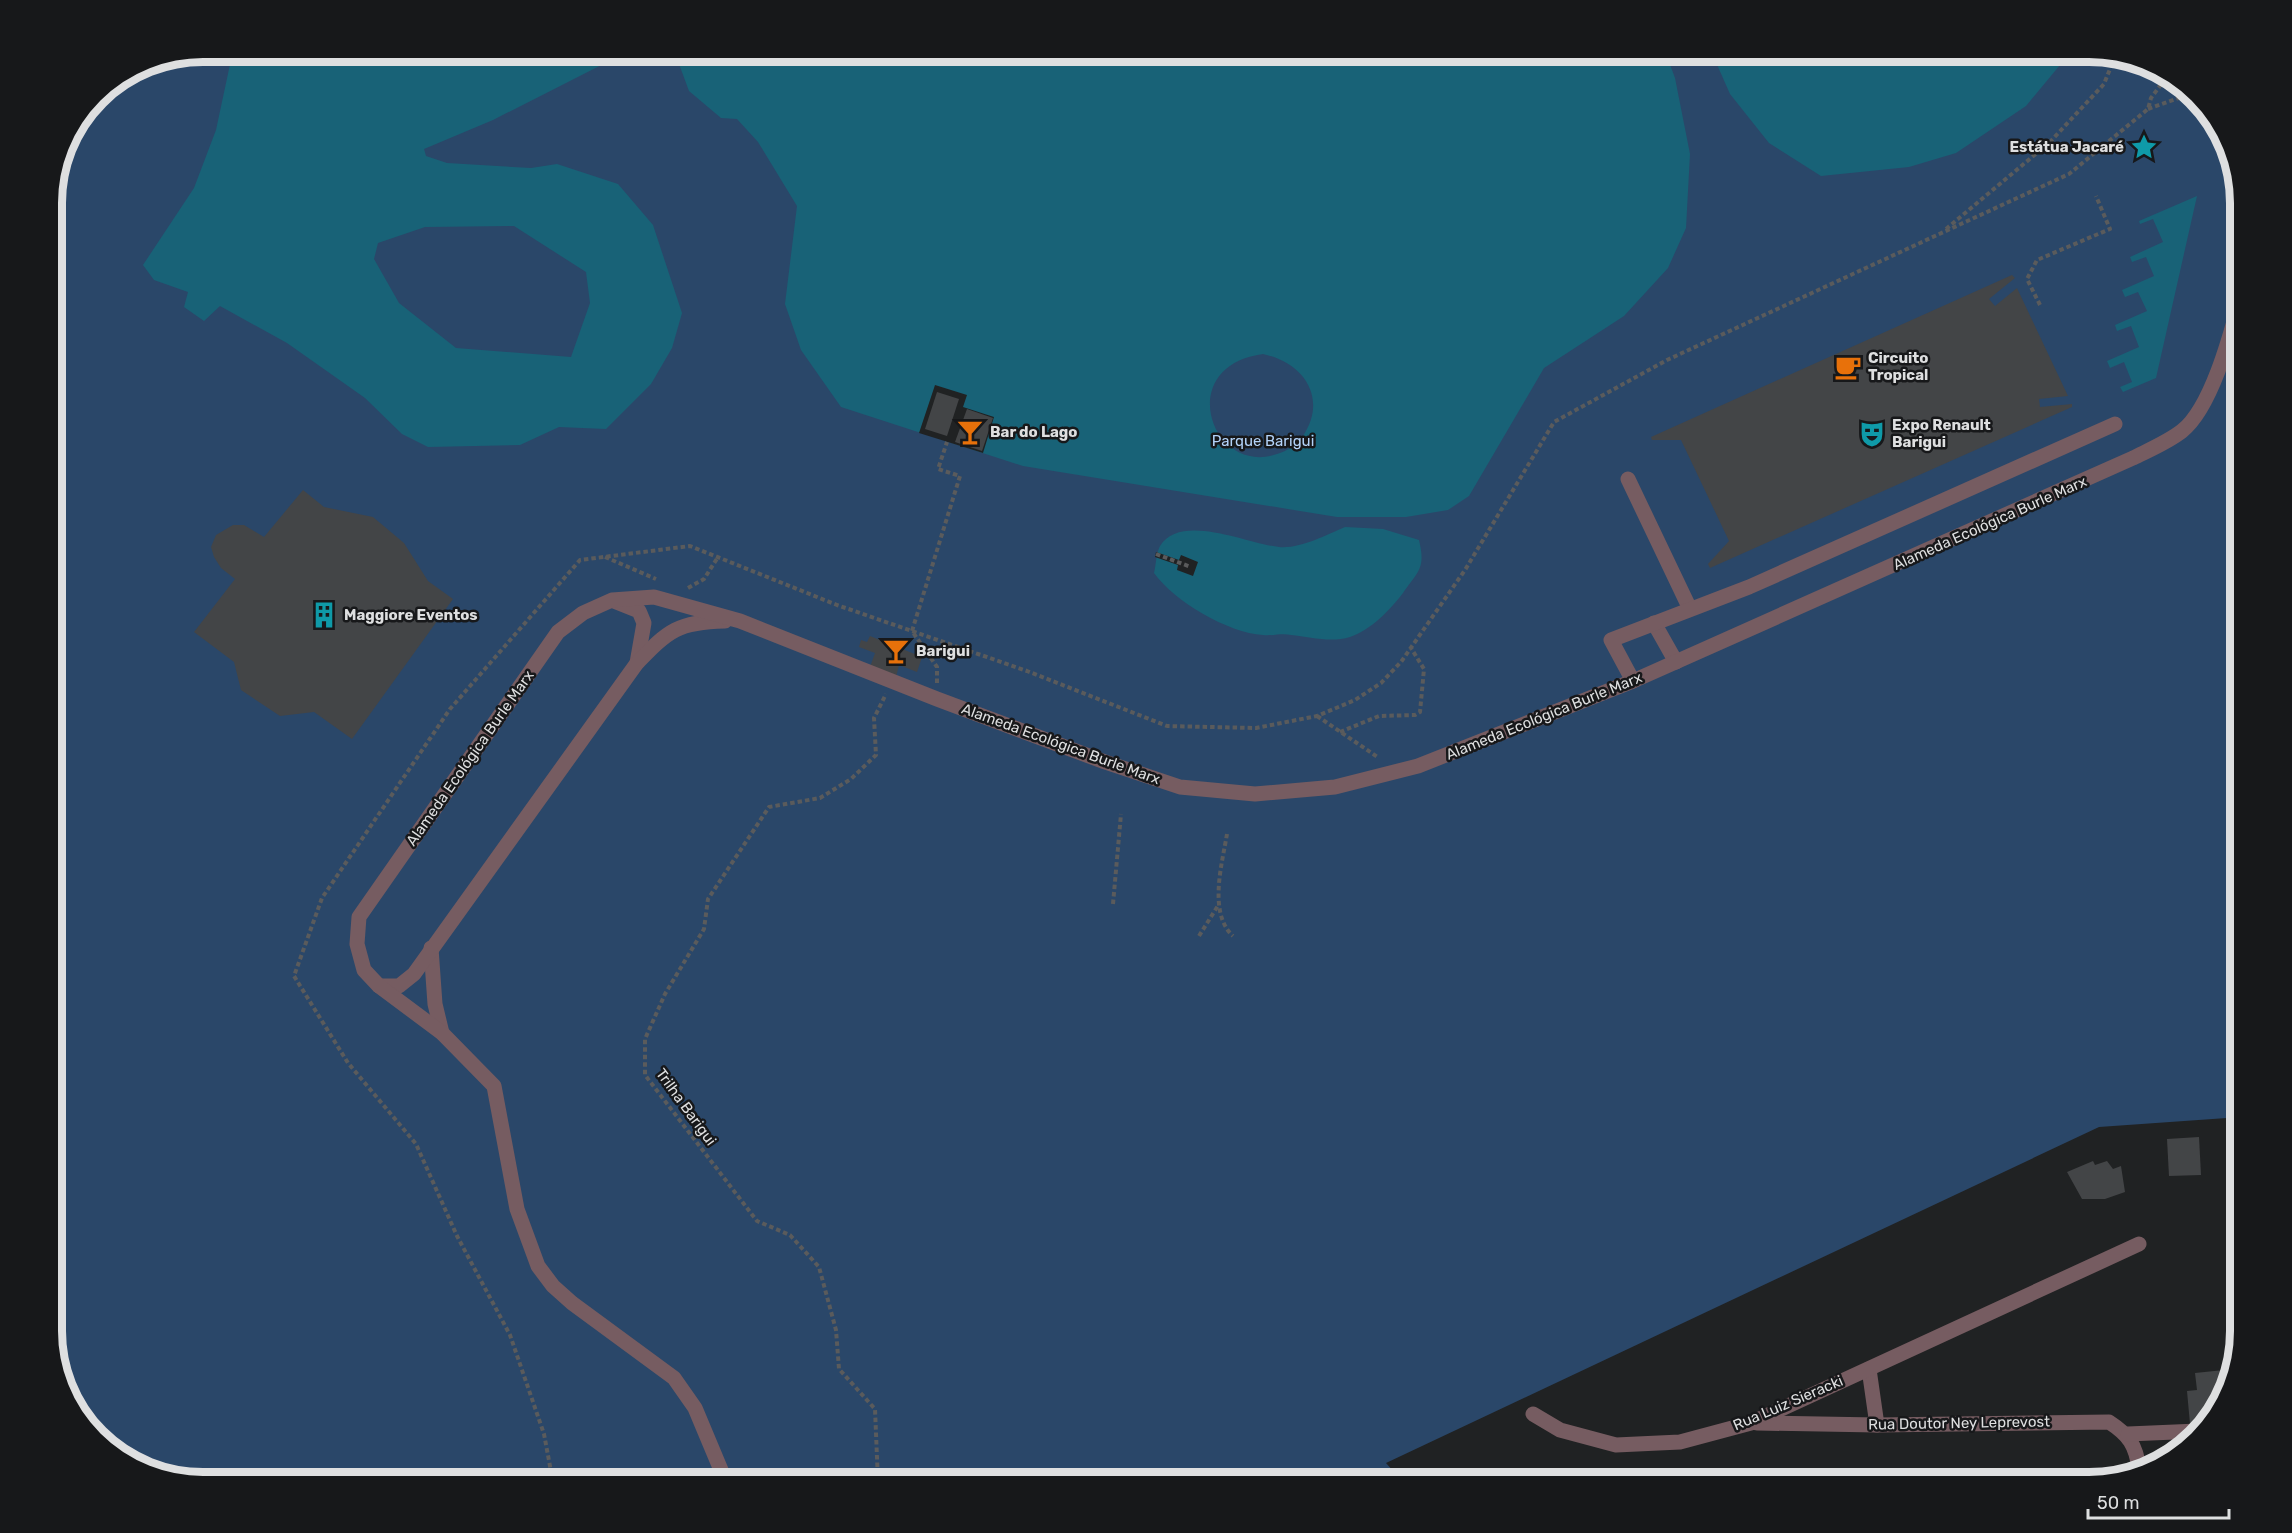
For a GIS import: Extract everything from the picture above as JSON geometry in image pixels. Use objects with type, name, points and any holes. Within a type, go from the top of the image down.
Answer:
[{"type":"street","name":"Alameda Ecológica Burle Marx","points":[[722,1472],[695,1408],[674,1378],[572,1303],[553,1286],[538,1266],[517,1209],[494,1086],[442,1033],[380,986],[364,970],[357,944],[358,917],[558,632],[583,613],[612,600],[654,597],[740,621],[1105,762],[1180,786],[1255,794],[1335,786],[1418,766],[1633,681],[2133,458],[2183,431],[2204,402],[2230,336]]},
{"type":"street","points":[[1633,681],[1611,640],[1749,587],[2115,424]]},
{"type":"street","points":[[1628,479],[1690,609]]},
{"type":"street","points":[[612,600],[639,611],[644,623],[637,663]]},
{"type":"street","name":"Alameda Ecológica Burle Marx","points":[[380,986],[399,986],[414,974],[430,948],[637,663],[667,632],[697,622],[740,621]]},
{"type":"street","points":[[1653,623],[1676,662]]},
{"type":"street","points":[[430,948],[435,1004],[442,1033]]},
{"type":"street","name":"Rua Luiz Sieracki","points":[[1533,1414],[1560,1431],[1616,1445],[1680,1442],[1750,1423],[2139,1244]]},
{"type":"street","points":[[1869,1369],[1877,1425]]},
{"type":"street","name":"Rua Doutor Ney Leprevost","points":[[1750,1423],[1877,1425],[2079,1421],[2109,1422],[2128,1434]]},
{"type":"street","points":[[2138,1463],[2137,1452],[2128,1434],[2188,1431]]},
{"type":"path","points":[[1940,234],[2050,142],[2103,84],[2112,64]]},
{"type":"path","points":[[2148,109],[2151,99],[2163,82]]},
{"type":"path","points":[[551,1472],[544,1434],[510,1335],[457,1236],[416,1144],[348,1063],[294,976],[322,898],[450,709],[580,560],[690,546],[837,605],[1027,671],[1167,726],[1256,728],[1317,716],[1355,700],[1381,683],[1411,648],[1465,570],[1554,422],[1667,360],[2069,174],[2148,109],[2182,97]]},
{"type":"path","points":[[2040,305],[2027,279],[2037,260],[2110,229],[2096,196]]},
{"type":"path","points":[[912,631],[960,476],[938,469],[947,442]]},
{"type":"path","points":[[1156,554],[1191,567]]},
{"type":"path","points":[[604,557],[665,583]]},
{"type":"path","points":[[680,589],[690,588],[700,583],[718,557]]},
{"type":"path","points":[[912,631],[937,667],[937,699]]},
{"type":"path","points":[[1340,732],[1378,716],[1415,715],[1420,712],[1424,669],[1411,648]]},
{"type":"path","name":"Trilha Barigui","points":[[878,1472],[875,1409],[839,1369],[836,1330],[819,1267],[790,1235],[757,1221],[645,1075],[645,1039],[665,994],[704,929],[708,899],[769,807],[820,798],[851,779],[876,755],[874,718],[891,681]]},
{"type":"path","points":[[1317,716],[1378,758],[1388,760]]},
{"type":"path","points":[[1113,904],[1121,814]]},
{"type":"path","points":[[1227,834],[1220,904],[1223,927],[1233,936]]},
{"type":"path","points":[[1199,936],[1220,904]]},
{"type":"green space","name":"Parque Barigui","points":[[202,62],[2090,62],[2126,66],[2143,72],[2168,85],[2189,103],[2212,132],[2220,149],[2226,166],[2230,202],[2230,1118],[2099,1127],[1386,1463],[1394,1472],[202,1472],[175,1469],[140,1457],[124,1448],[96,1423],[80,1401],[69,1376],[62,1340],[62,193],[66,166],[76,140],[85,124],[103,103],[124,85],[149,72],[175,64]]},
{"type":"shaded area","points":[[231,62],[607,62],[493,120],[424,149],[426,156],[447,163],[531,168],[557,164],[618,184],[653,225],[682,313],[672,348],[651,384],[606,429],[559,427],[520,445],[428,447],[402,434],[365,398],[287,343],[220,306],[204,321],[184,307],[188,292],[154,280],[143,265],[194,188],[216,130]],"holes":[[[514,226],[586,272],[590,303],[571,357],[456,348],[399,303],[374,259],[378,243],[425,227]]]},
{"type":"shaded area","points":[[673,62],[1669,62],[1675,78],[1690,154],[1686,228],[1668,268],[1624,316],[1544,368],[1469,496],[1448,510],[1406,517],[1337,517],[1023,466],[841,407],[801,350],[785,304],[797,206],[758,142],[737,119],[721,118],[689,91],[679,64]],"holes":[[[1263,354],[1290,365],[1308,384],[1313,408],[1310,422],[1295,445],[1277,454],[1254,457],[1234,450],[1220,436],[1212,417],[1210,397],[1218,378],[1235,363]]]},
{"type":"shaded area","points":[[1716,62],[2063,62],[2026,106],[1956,153],[1909,167],[1821,176],[1769,143],[1730,94]]},
{"type":"shaded area","points":[[2197,196],[2156,378],[2123,392],[2120,387],[2132,382],[2124,362],[2110,368],[2107,361],[2139,347],[2131,326],[2117,331],[2115,325],[2147,311],[2138,292],[2125,297],[2122,290],[2154,276],[2146,257],[2132,262],[2130,257],[2163,242],[2153,219],[2140,224],[2139,221]]},
{"type":"shaded area","points":[[1345,527],[1383,529],[1419,540],[1422,557],[1416,574],[1380,619],[1358,634],[1343,639],[1328,640],[1288,634],[1263,635],[1234,628],[1218,622],[1188,604],[1163,584],[1154,573],[1160,546],[1170,536],[1183,531],[1216,533],[1266,545],[1287,547],[1313,541]]},
{"type":"pier","points":[[935,385],[967,395],[963,407],[994,417],[983,453],[919,433]]},
{"type":"pier","points":[[1156,552],[1179,560],[1181,555],[1198,562],[1193,576],[1177,570],[1178,565],[1155,557]]},
{"type":"building","points":[[2012,275],[2015,278],[1989,299],[1995,306],[2017,288],[2068,396],[2039,399],[2040,407],[2072,404],[2072,407],[1710,568],[1708,564],[1729,541],[1681,440],[1652,440],[1651,437]]},
{"type":"building","points":[[937,392],[959,399],[947,436],[925,429]]},
{"type":"building","points":[[967,409],[993,418],[982,451],[955,442]]},
{"type":"building","name":"Maggiore Eventos","points":[[303,490],[324,507],[373,517],[404,543],[428,581],[453,599],[352,739],[314,712],[280,716],[241,690],[234,662],[194,632],[235,579],[221,568],[214,557],[211,547],[216,535],[233,525],[244,525],[264,537]]},
{"type":"building","points":[[870,636],[922,657],[917,672],[899,665],[896,677],[870,667],[875,653],[859,647],[861,640],[867,642]]},
{"type":"building","points":[[2199,1137],[2201,1175],[2169,1176],[2167,1139]]},
{"type":"building","points":[[2093,1161],[2095,1165],[2107,1161],[2113,1169],[2121,1166],[2125,1192],[2105,1199],[2082,1199],[2067,1172]]},
{"type":"building","points":[[2224,1371],[2207,1409],[2196,1423],[2190,1424],[2187,1391],[2197,1390],[2195,1373]]},
{"type":"place","name":"Estátua Jacaré","points":[[2144,147]]},
{"type":"place","name":"Circuito Tropical","points":[[1848,367]]},
{"type":"place","name":"Bar do Lago","points":[[970,432]]},
{"type":"place","name":"Expo Renault Barigui","points":[[1872,434]]},
{"type":"place","name":"Maggiore Eventos","points":[[324,615]]},
{"type":"place","name":"Barigui","points":[[896,651]]}]
